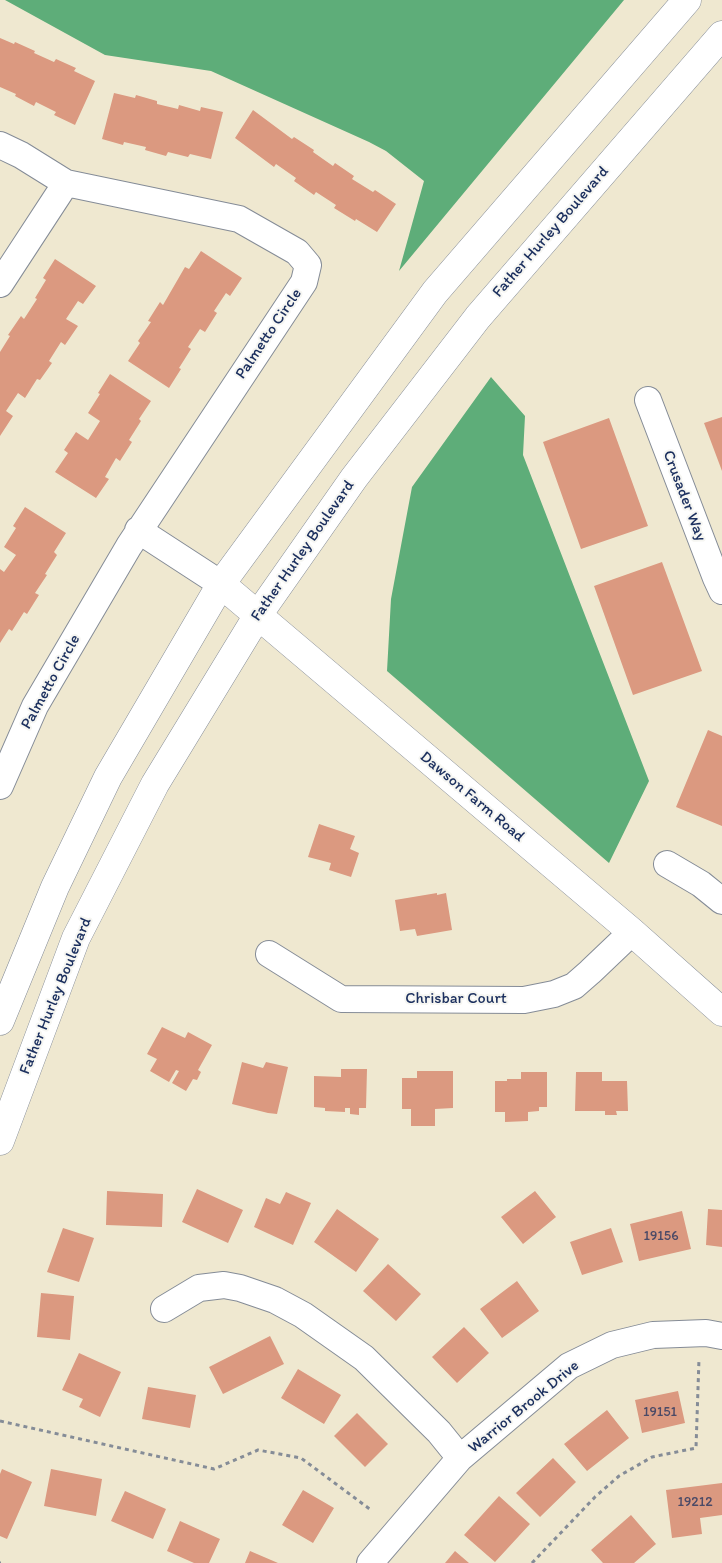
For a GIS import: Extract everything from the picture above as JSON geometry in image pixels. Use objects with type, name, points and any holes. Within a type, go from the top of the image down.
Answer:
[{"type":"main road","points":[[0,1021],[55,887],[108,777],[221,584],[435,292],[687,0]]},
{"type":"main road","name":"Father Hurley Boulevard","points":[[0,1141],[76,938],[155,784],[258,615],[354,478],[478,317],[722,34]]},
{"type":"main road","name":"Dawson Farm Road","points":[[221,584],[632,932],[722,1012]]},
{"type":"street","name":"Palmetto Circle","points":[[0,145],[21,155],[66,183],[239,219],[297,252],[308,265],[304,282],[138,530],[35,706],[0,786]]},
{"type":"street","points":[[0,284],[66,183]]},
{"type":"street","name":"Crusader Way","points":[[648,400],[722,591]]},
{"type":"street","points":[[138,530],[221,584]]},
{"type":"street","points":[[667,864],[701,884],[722,901]]},
{"type":"street","name":"Chrisbar Court","points":[[269,954],[341,999],[524,1000],[554,994],[574,986],[632,932]]},
{"type":"street","points":[[164,1309],[199,1288],[224,1286],[240,1288],[275,1300],[303,1315],[364,1358],[439,1432],[460,1458]]},
{"type":"street","name":"Warrior Brook Drive","points":[[370,1563],[460,1458],[569,1366],[612,1345],[653,1334],[706,1333],[722,1336]]},
{"type":"path","points":[[532,1563],[595,1497],[619,1476],[652,1457],[696,1448],[699,1359]]},
{"type":"path","points":[[0,1421],[214,1469],[258,1450],[301,1458],[371,1510]]},
{"type":"green space","points":[[5,0],[624,0],[399,271],[424,181],[386,151],[211,71],[105,55]]},
{"type":"green space","points":[[491,377],[525,416],[523,455],[649,781],[609,863],[387,671],[391,599],[412,487]]},
{"type":"building","points":[[0,38],[14,44],[15,42],[54,62],[56,59],[76,68],[74,71],[95,81],[75,125],[54,115],[56,112],[36,102],[34,106],[15,96],[16,94],[0,87]]},
{"type":"building","points":[[114,93],[135,98],[136,95],[157,101],[157,104],[178,109],[179,105],[200,111],[201,107],[223,112],[211,159],[190,154],[188,157],[168,152],[166,156],[145,150],[146,147],[124,142],[123,145],[102,139]]},
{"type":"building","points":[[253,110],[292,139],[294,137],[314,150],[313,152],[333,166],[335,163],[354,176],[352,179],[373,192],[375,190],[396,204],[377,232],[334,208],[336,205],[316,192],[314,195],[294,181],[296,178],[276,164],[274,167],[235,138]]},
{"type":"building","points":[[201,251],[242,278],[230,296],[226,293],[214,311],[217,313],[205,332],[200,329],[188,347],[191,349],[169,388],[128,361],[140,343],[138,341],[151,322],[148,321],[160,302],[163,305],[185,267],[189,269]]},
{"type":"building","points":[[55,259],[96,286],[83,304],[78,301],[66,319],[78,326],[65,345],[61,342],[49,361],[52,363],[40,380],[37,379],[25,398],[18,393],[6,411],[13,416],[0,436],[0,352],[10,336],[8,335],[21,316],[24,319],[37,299],[35,298],[46,280],[43,278]]},
{"type":"building","points":[[110,374],[151,401],[139,419],[141,421],[129,440],[132,442],[120,461],[116,458],[105,477],[109,479],[96,498],[55,472],[68,453],[64,450],[76,432],[88,440],[100,421],[88,413]]},
{"type":"building","points":[[722,417],[722,471],[704,423]]},
{"type":"building","points":[[609,418],[648,526],[581,549],[543,442]]},
{"type":"building","points":[[25,507],[66,533],[54,552],[57,555],[45,574],[47,575],[35,593],[39,595],[27,614],[24,612],[12,631],[9,629],[0,643],[0,569],[4,572],[16,555],[4,547],[16,528],[13,526]]},
{"type":"building","points":[[662,562],[702,671],[633,695],[594,586]]},
{"type":"building","points":[[708,730],[722,736],[722,826],[676,807]]},
{"type":"building","points":[[319,824],[355,836],[350,849],[359,853],[351,877],[329,870],[331,863],[308,857]]},
{"type":"building","points":[[437,893],[437,895],[446,893],[452,930],[417,936],[415,929],[400,931],[395,900]]},
{"type":"building","points":[[162,1027],[185,1038],[188,1032],[212,1045],[198,1070],[201,1072],[197,1080],[193,1079],[186,1091],[172,1083],[179,1071],[176,1070],[169,1082],[150,1071],[157,1059],[147,1054]]},
{"type":"building","points":[[242,1062],[263,1068],[266,1062],[288,1067],[277,1114],[232,1104]]},
{"type":"building","points":[[341,1069],[367,1069],[366,1108],[359,1108],[359,1115],[350,1114],[350,1108],[345,1108],[345,1112],[325,1111],[325,1108],[314,1107],[314,1076],[341,1077]]},
{"type":"building","points":[[417,1071],[453,1071],[453,1108],[435,1109],[435,1126],[411,1126],[411,1109],[402,1109],[402,1078],[417,1078]]},
{"type":"building","points":[[521,1072],[547,1072],[547,1107],[539,1107],[539,1111],[528,1112],[528,1121],[505,1122],[505,1112],[495,1112],[495,1081],[521,1079]]},
{"type":"building","points":[[576,1072],[602,1072],[602,1081],[627,1081],[628,1111],[616,1111],[617,1115],[605,1115],[605,1111],[575,1111]]},
{"type":"building","points":[[197,1189],[243,1210],[228,1243],[182,1222]]},
{"type":"building","points":[[107,1191],[163,1194],[162,1227],[106,1225]]},
{"type":"building","points":[[535,1191],[556,1217],[523,1244],[501,1217]]},
{"type":"building","points":[[286,1192],[311,1203],[293,1245],[254,1227],[266,1198],[280,1204]]},
{"type":"building","points":[[337,1209],[379,1239],[356,1272],[314,1242]]},
{"type":"building","points":[[708,1209],[722,1210],[722,1247],[706,1245]]},
{"type":"building","points":[[682,1211],[691,1249],[639,1261],[630,1224]]},
{"type":"building","points":[[63,1228],[94,1238],[79,1282],[47,1272]]},
{"type":"building","points":[[611,1228],[623,1262],[582,1275],[570,1242]]},
{"type":"building","points":[[388,1264],[421,1294],[396,1321],[363,1291]]},
{"type":"building","points":[[517,1281],[539,1311],[502,1338],[480,1309]]},
{"type":"building","points":[[41,1293],[74,1296],[70,1340],[37,1337]]},
{"type":"building","points":[[464,1327],[489,1353],[457,1383],[432,1357]]},
{"type":"building","points":[[270,1336],[284,1364],[223,1394],[209,1367]]},
{"type":"building","points":[[79,1353],[121,1372],[100,1417],[79,1407],[83,1399],[62,1390]]},
{"type":"building","points":[[298,1369],[341,1395],[324,1424],[281,1398]]},
{"type":"building","points":[[148,1387],[196,1395],[190,1428],[142,1419]]},
{"type":"building","points":[[678,1391],[685,1423],[642,1433],[635,1400]]},
{"type":"building","points":[[607,1410],[629,1438],[587,1471],[564,1444]]},
{"type":"building","points":[[357,1413],[388,1444],[365,1467],[334,1436]]},
{"type":"building","points":[[553,1458],[576,1482],[540,1517],[516,1493]]},
{"type":"building","points":[[2,1469],[32,1482],[7,1539],[0,1536],[0,1474]]},
{"type":"building","points":[[51,1469],[102,1479],[96,1516],[44,1506]]},
{"type":"building","points":[[722,1483],[722,1515],[700,1518],[702,1534],[672,1538],[666,1490]]},
{"type":"building","points":[[303,1490],[334,1508],[313,1543],[282,1525]]},
{"type":"building","points":[[125,1491],[166,1509],[153,1539],[111,1521]]},
{"type":"building","points":[[499,1496],[530,1524],[495,1562],[464,1535]]},
{"type":"building","points":[[631,1515],[656,1544],[634,1563],[603,1563],[591,1550]]},
{"type":"building","points":[[180,1521],[220,1539],[209,1563],[194,1563],[167,1551]]},
{"type":"building","points":[[250,1551],[278,1563],[245,1563]]},
{"type":"building","points":[[455,1551],[469,1563],[445,1563]]}]
